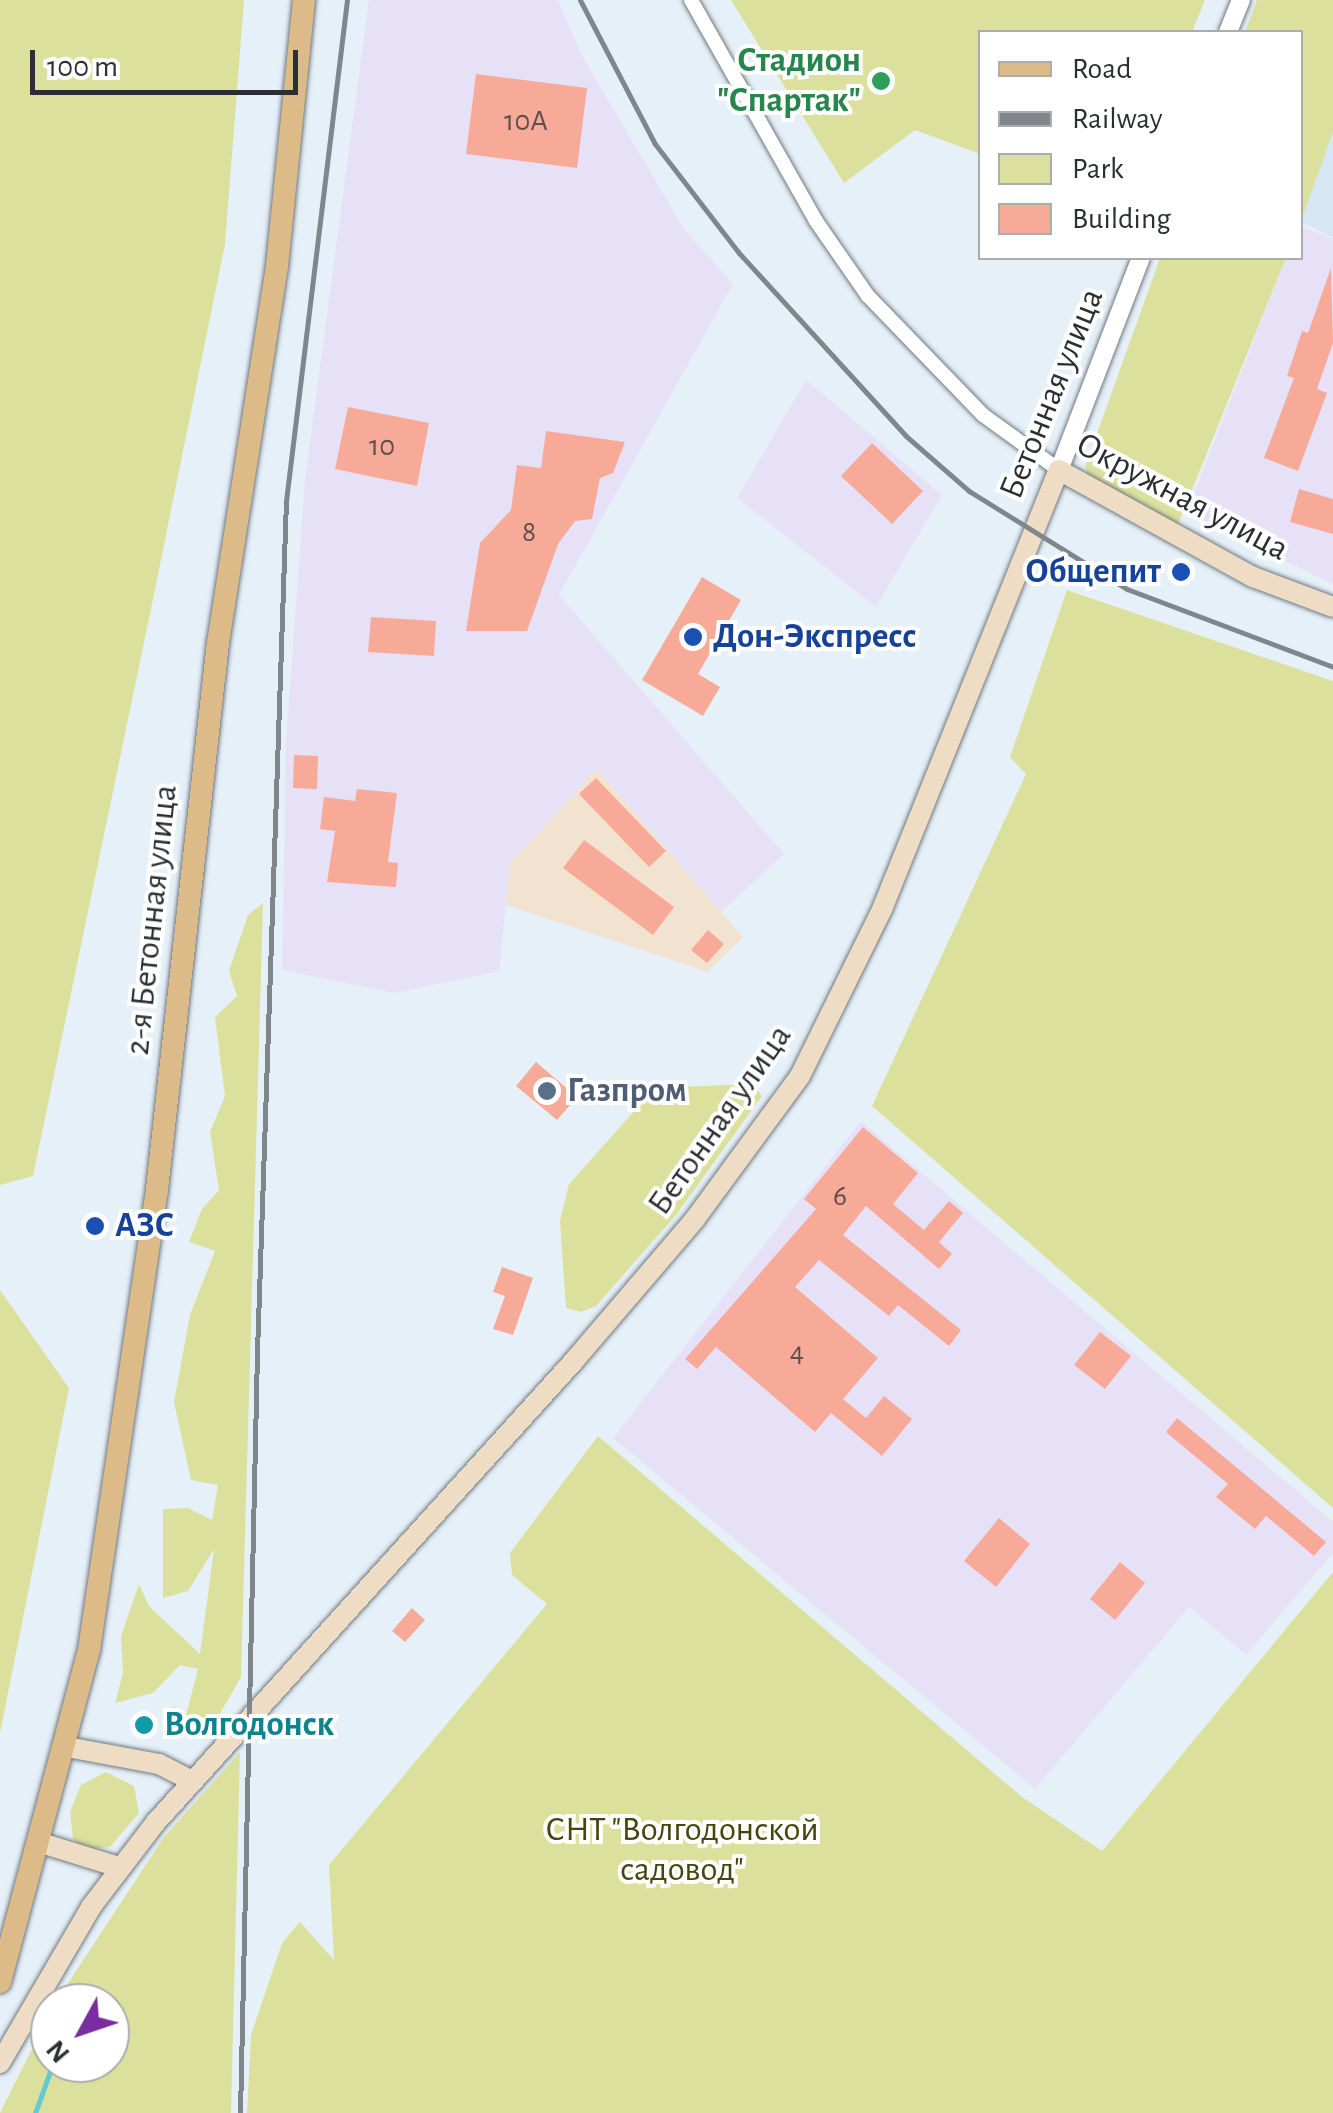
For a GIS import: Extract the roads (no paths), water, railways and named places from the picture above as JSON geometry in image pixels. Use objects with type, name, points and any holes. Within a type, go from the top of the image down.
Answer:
[{"type":"main road","name":"2-я Бетонная улица","points":[[0,1982],[67,1747],[89,1650],[157,1188],[218,643],[277,266],[304,0]]},
{"type":"main road","name":"Окружная улица","points":[[1059,470],[1224,562],[1333,607]]},
{"type":"main road","name":"Бетонная улица","points":[[0,2064],[119,1867],[192,1781],[573,1362],[694,1218],[800,1076],[883,908],[1059,470]]},
{"type":"main road","points":[[67,1747],[159,1764],[192,1781]]},
{"type":"main road","name":"2-я Бетонная улица","points":[[0,1942],[38,1842]]},
{"type":"main road","points":[[38,1842],[119,1867]]},
{"type":"street","name":"Окружная улица","points":[[691,0],[816,221],[868,296],[983,415],[1059,470]]},
{"type":"street","points":[[1229,30],[1240,0]]},
{"type":"street","name":"Бетонная улица","points":[[1059,470],[1140,260]]},
{"type":"waterway","points":[[35,2113],[46,2083]]},
{"type":"railway","points":[[240,2113],[257,1352],[286,501],[347,0]]},
{"type":"railway","points":[[580,0],[655,144],[739,253],[906,436],[969,491],[1127,589],[1333,667]]},
{"type":"place","name":"Стадион \"Спартак\"","points":[[881,81]]},
{"type":"place","name":"Общепит","points":[[1181,572]]},
{"type":"place","name":"Дон-Экспресс","points":[[693,637]]},
{"type":"place","name":"Газпром","points":[[547,1091]]},
{"type":"place","name":"АЗС","points":[[95,1226]]},
{"type":"place","name":"Волгодонск","points":[[144,1725]]},
{"type":"park label","name":"СНТ \"Волгодонской садовод\"","points":[[682,1850]]}]
